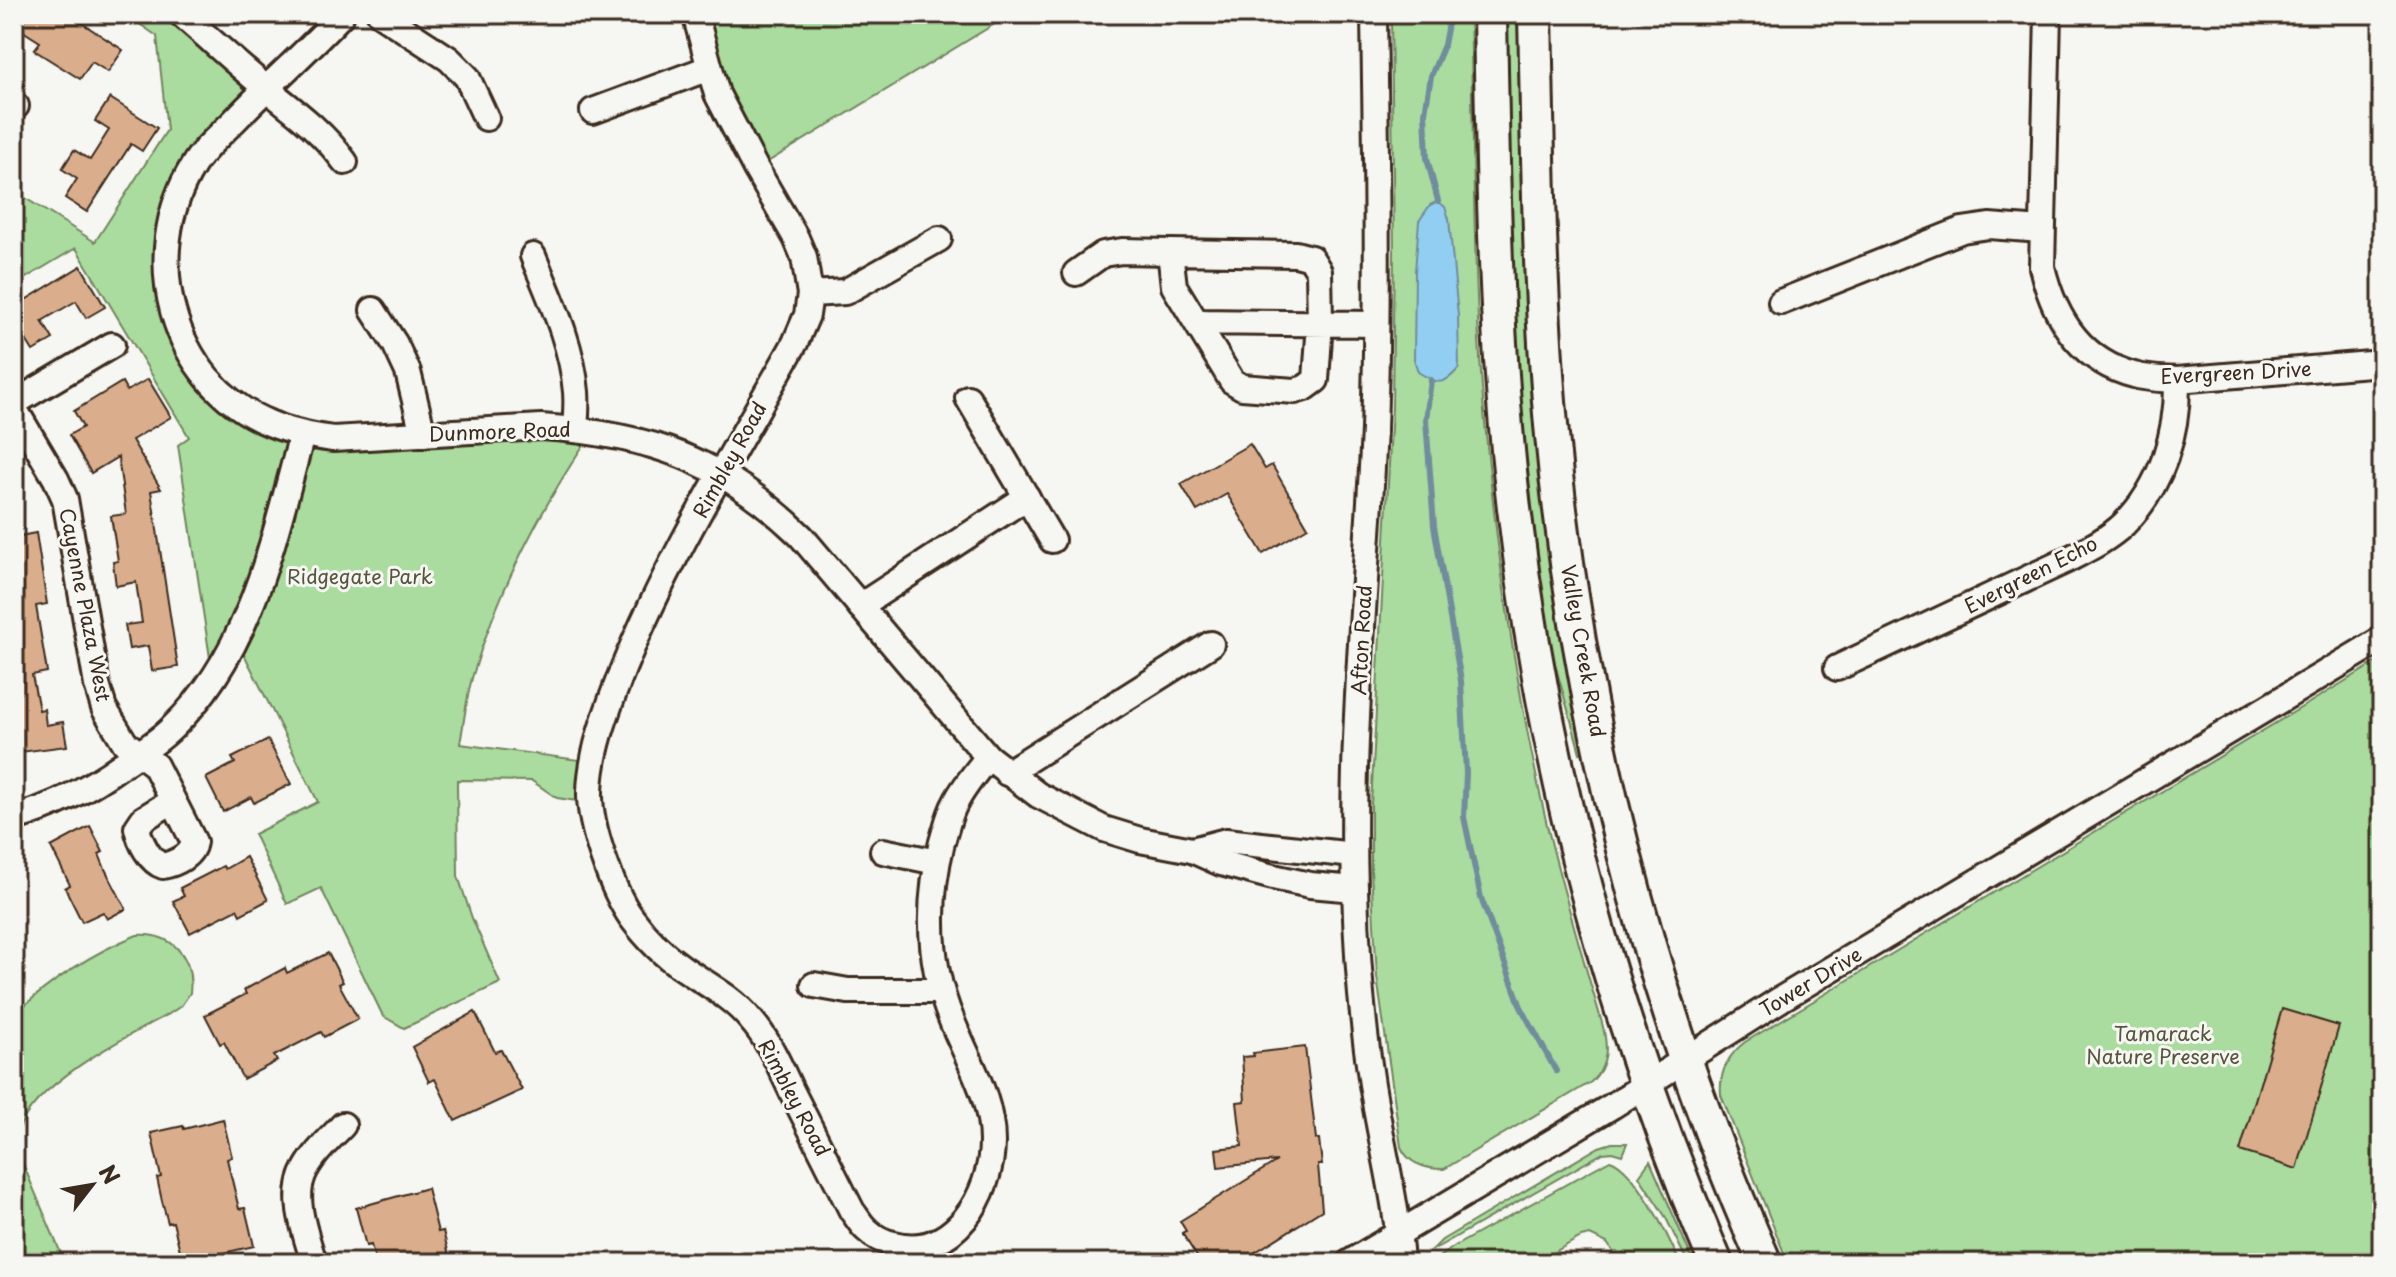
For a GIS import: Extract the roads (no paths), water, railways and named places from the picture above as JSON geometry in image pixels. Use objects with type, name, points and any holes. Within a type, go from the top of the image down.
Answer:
[{"type":"main road","points":[[1490,14],[1501,367],[1514,509],[1552,743],[1573,836],[1611,974],[1684,1188],[1716,1263]]},
{"type":"main road","name":"Valley Creek Road","points":[[1535,14],[1544,330],[1551,425],[1582,660],[1611,800],[1643,922],[1685,1058],[1765,1263]]},
{"type":"street","points":[[181,14],[311,123],[345,162]]},
{"type":"street","name":"Dunmore Road","points":[[342,14],[195,162],[180,188],[171,214],[166,242],[168,289],[174,316],[183,340],[214,385],[236,404],[266,422],[302,435],[333,439],[541,427],[638,439],[684,456],[751,493],[775,511],[801,536],[988,757],[1038,795],[1104,829],[1140,840],[1192,850],[1221,863],[1273,877],[1310,885],[1355,889]]},
{"type":"street","points":[[380,14],[449,59],[467,77],[486,118]]},
{"type":"street","name":"Rimbley Road","points":[[695,14],[717,94],[796,238],[804,257],[810,294],[807,315],[795,343],[652,600],[613,693],[600,736],[590,792],[596,828],[616,891],[631,917],[654,944],[679,966],[727,997],[751,1019],[771,1050],[852,1211],[866,1230],[884,1242],[910,1248],[942,1240],[964,1220],[980,1197],[989,1171],[992,1141],[989,1109],[981,1083],[940,991],[931,938],[937,862],[955,802],[988,757]]},
{"type":"street","name":"Afton Road","points":[[1374,14],[1374,428],[1358,698],[1354,855],[1360,977],[1368,1055],[1399,1233],[1401,1263]]},
{"type":"street","name":"Evergreen Drive","points":[[2048,14],[2042,267],[2057,313],[2086,350],[2110,366],[2133,375],[2177,380],[2382,363]]},
{"type":"street","points":[[593,111],[709,68]]},
{"type":"street","points":[[1781,302],[1962,230],[1989,226],[2042,230]]},
{"type":"street","points":[[810,294],[845,292],[939,239]]},
{"type":"street","points":[[1076,273],[1103,254],[1122,251],[1170,252],[1304,255],[1316,263],[1319,271],[1320,322],[1316,380],[1295,391],[1242,387],[1232,381],[1174,286],[1170,252]]},
{"type":"street","points":[[533,256],[560,321],[573,366],[577,395],[575,429]]},
{"type":"street","points":[[373,310],[395,344],[408,372],[423,434]]},
{"type":"street","points":[[1196,322],[1376,324]]},
{"type":"street","points":[[14,406],[112,345]]},
{"type":"street","name":"Evergreen Echo","points":[[1837,668],[2065,561],[2096,545],[2123,525],[2142,502],[2170,447],[2178,407],[2177,380]]},
{"type":"street","points":[[968,398],[1052,540]]},
{"type":"street","name":"Cayenne Plaza West","points":[[14,406],[56,479],[67,506],[101,700],[122,739],[155,765],[172,801]]},
{"type":"street","points":[[14,818],[61,801],[103,779],[172,728],[213,678],[253,601],[302,435]]},
{"type":"street","points":[[860,606],[1027,497]]},
{"type":"street","name":"Tower Drive","points":[[1349,1263],[2382,639]]},
{"type":"street","points":[[1007,773],[1211,644]]},
{"type":"street","name":"Dunmore Road","points":[[1192,850],[1226,841],[1354,855]]},
{"type":"street","points":[[883,851],[937,862]]},
{"type":"street","points":[[814,985],[848,991],[940,991]]},
{"type":"street","points":[[314,1263],[300,1206],[300,1184],[308,1166],[343,1125]]},
{"type":"water","points":[[1438,201],[1445,207],[1449,219],[1458,316],[1459,368],[1440,382],[1418,372],[1414,359],[1419,221],[1430,205]]},
{"type":"waterway","points":[[1438,201],[1427,158],[1425,113],[1431,76],[1444,45],[1448,14]]},
{"type":"waterway","points":[[1431,380],[1426,420],[1434,526],[1461,681],[1466,773],[1464,817],[1481,898],[1521,1007],[1556,1071]]},
{"type":"park label","name":"Ridgegate Park","points":[[360,577]]},
{"type":"park label","name":"Tamarack Nature Preserve","points":[[2163,1046]]}]
